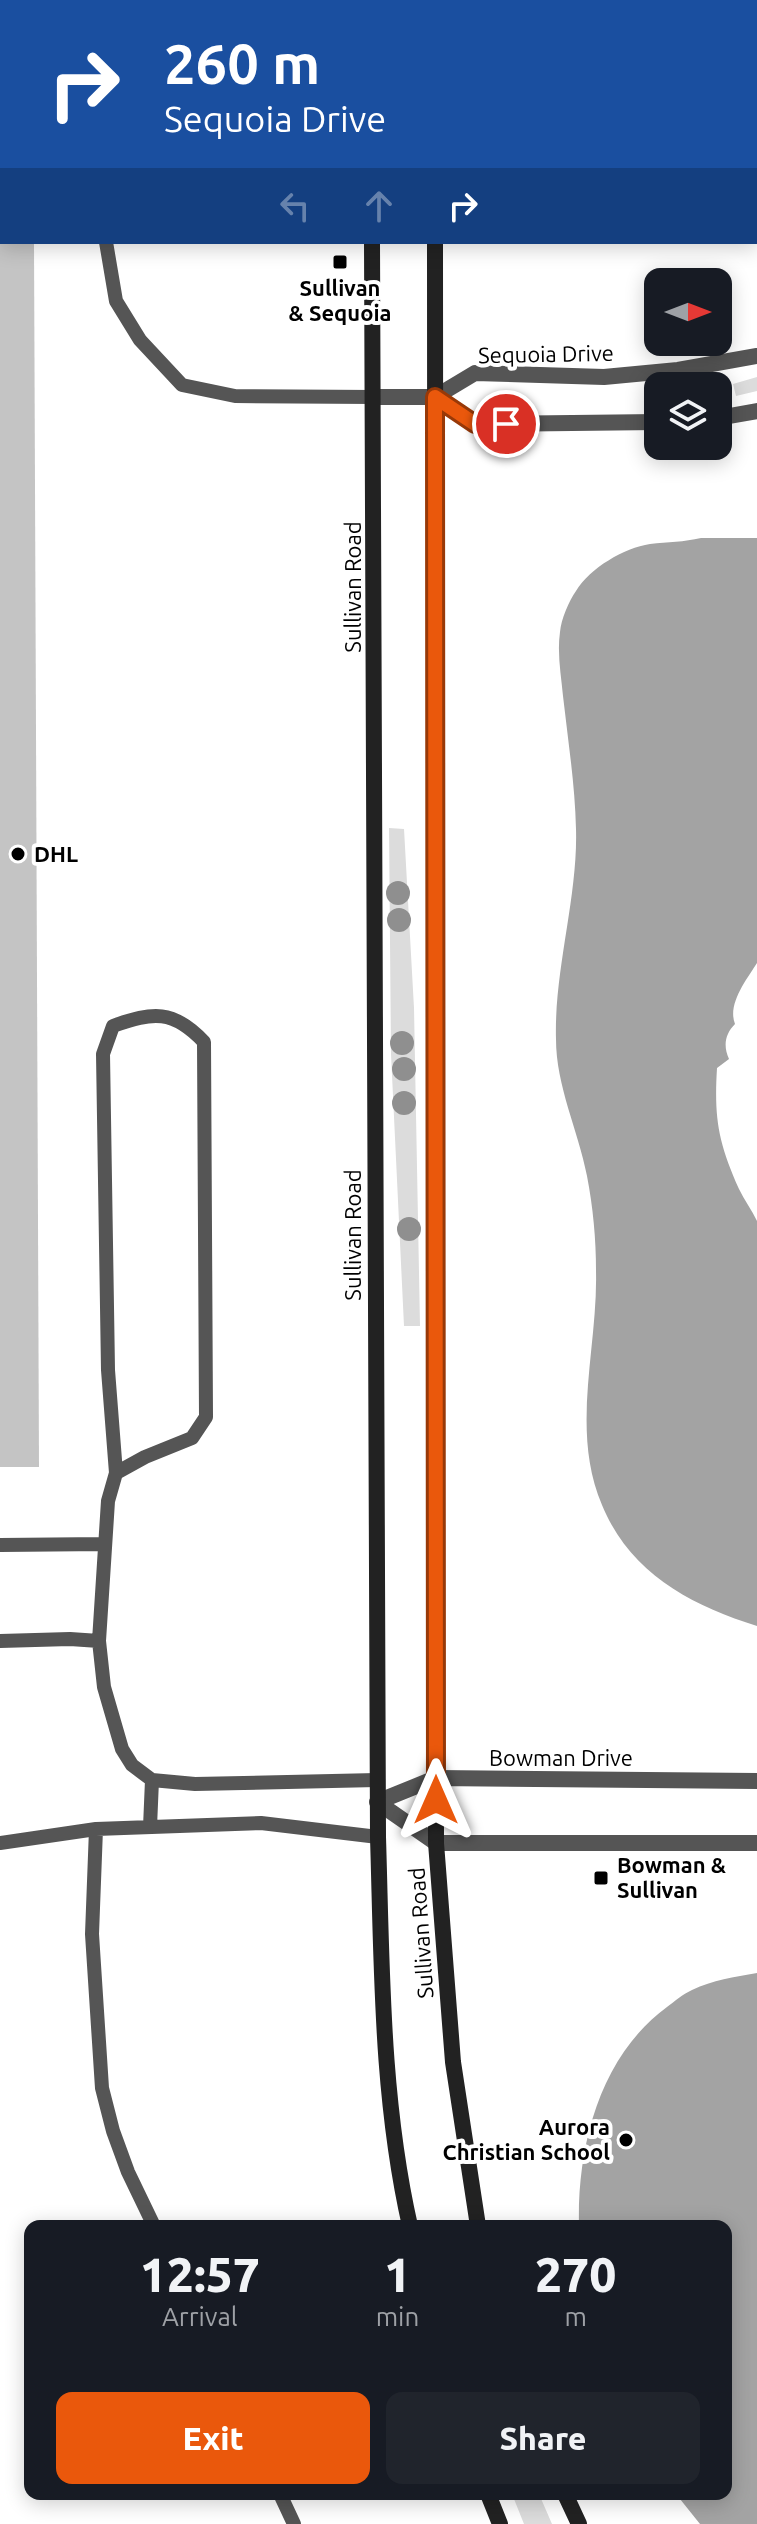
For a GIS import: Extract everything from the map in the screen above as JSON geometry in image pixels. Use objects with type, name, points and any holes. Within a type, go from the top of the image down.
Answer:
[{"type":"street","name":"Sullivan Road","points":[[372,244],[377,1802],[384,2044],[409,2220]]},
{"type":"street","name":"Sullivan Road","points":[[435,244],[436,1843],[453,2062],[477,2220]]},
{"type":"street","name":"Sequoia Drive","points":[[435,397],[475,373],[604,377],[678,370],[757,356]]},
{"type":"street","points":[[374,397],[435,397],[475,424],[644,422]]},
{"type":"street","points":[[732,415],[757,411]]},
{"type":"street","name":"Bowman Drive","points":[[377,1802],[436,1778],[757,1781]]},
{"type":"street","points":[[377,1802],[436,1843],[757,1843]]},
{"type":"street","points":[[490,2500],[500,2524]]},
{"type":"street","points":[[568,2500],[579,2524]]},
{"type":"lane","points":[[106,244],[116,301],[140,340],[182,385],[235,396],[374,397]]},
{"type":"lane","points":[[116,1473],[145,1457],[192,1438],[206,1417],[204,1042],[189,1026],[167,1015],[142,1016],[113,1026],[103,1054],[108,1370],[116,1473],[108,1501],[99,1641],[104,1687],[122,1749],[132,1765],[152,1780],[195,1784],[377,1780]]},
{"type":"lane","points":[[0,1545],[105,1544]]},
{"type":"lane","points":[[0,1641],[99,1641]]},
{"type":"lane","points":[[150,1827],[152,1780]]},
{"type":"lane","points":[[0,1843],[96,1829],[261,1823],[378,1837]]},
{"type":"lane","points":[[96,1829],[92,1934],[102,2088],[128,2172],[151,2220]]},
{"type":"lane","points":[[283,2500],[294,2524]]},
{"type":"shaded area","points":[[757,377],[757,391],[736,396],[733,384]]},
{"type":"shaded area","points":[[701,538],[757,538],[757,963],[736,1000],[735,1024],[726,1040],[729,1059],[717,1068],[716,1101],[726,1157],[757,1221],[757,1626],[708,1608],[665,1583],[629,1550],[602,1505],[588,1448],[587,1418],[596,1300],[594,1223],[583,1159],[560,1074],[556,1039],[556,1013],[576,855],[573,779],[560,664],[562,622],[582,583],[608,560],[640,546]]},
{"type":"shaded area","points":[[389,828],[404,829],[414,1008],[420,1326],[404,1326],[391,1054]]},
{"type":"shaded area","points":[[757,1973],[757,2524],[700,2524],[681,2500],[732,2500],[732,2220],[579,2220],[582,2165],[588,2134],[609,2077],[644,2027],[682,1996],[716,1981]]},
{"type":"shaded area","points":[[514,2500],[542,2500],[552,2524],[524,2524]]},
{"type":"building","name":"DHL","points":[[0,244],[34,244],[39,1467],[0,1467]]},
{"type":"place","name":"Sullivan & Sequoia","points":[[340,262]]},
{"type":"place","name":"DHL","points":[[18,854]]},
{"type":"place","name":"Bowman & Sullivan","points":[[601,1878]]},
{"type":"place","name":"Aurora Christian School","points":[[626,2140]]},
{"type":"route","points":[[436,1800],[435,397],[475,424],[506,424]]}]
